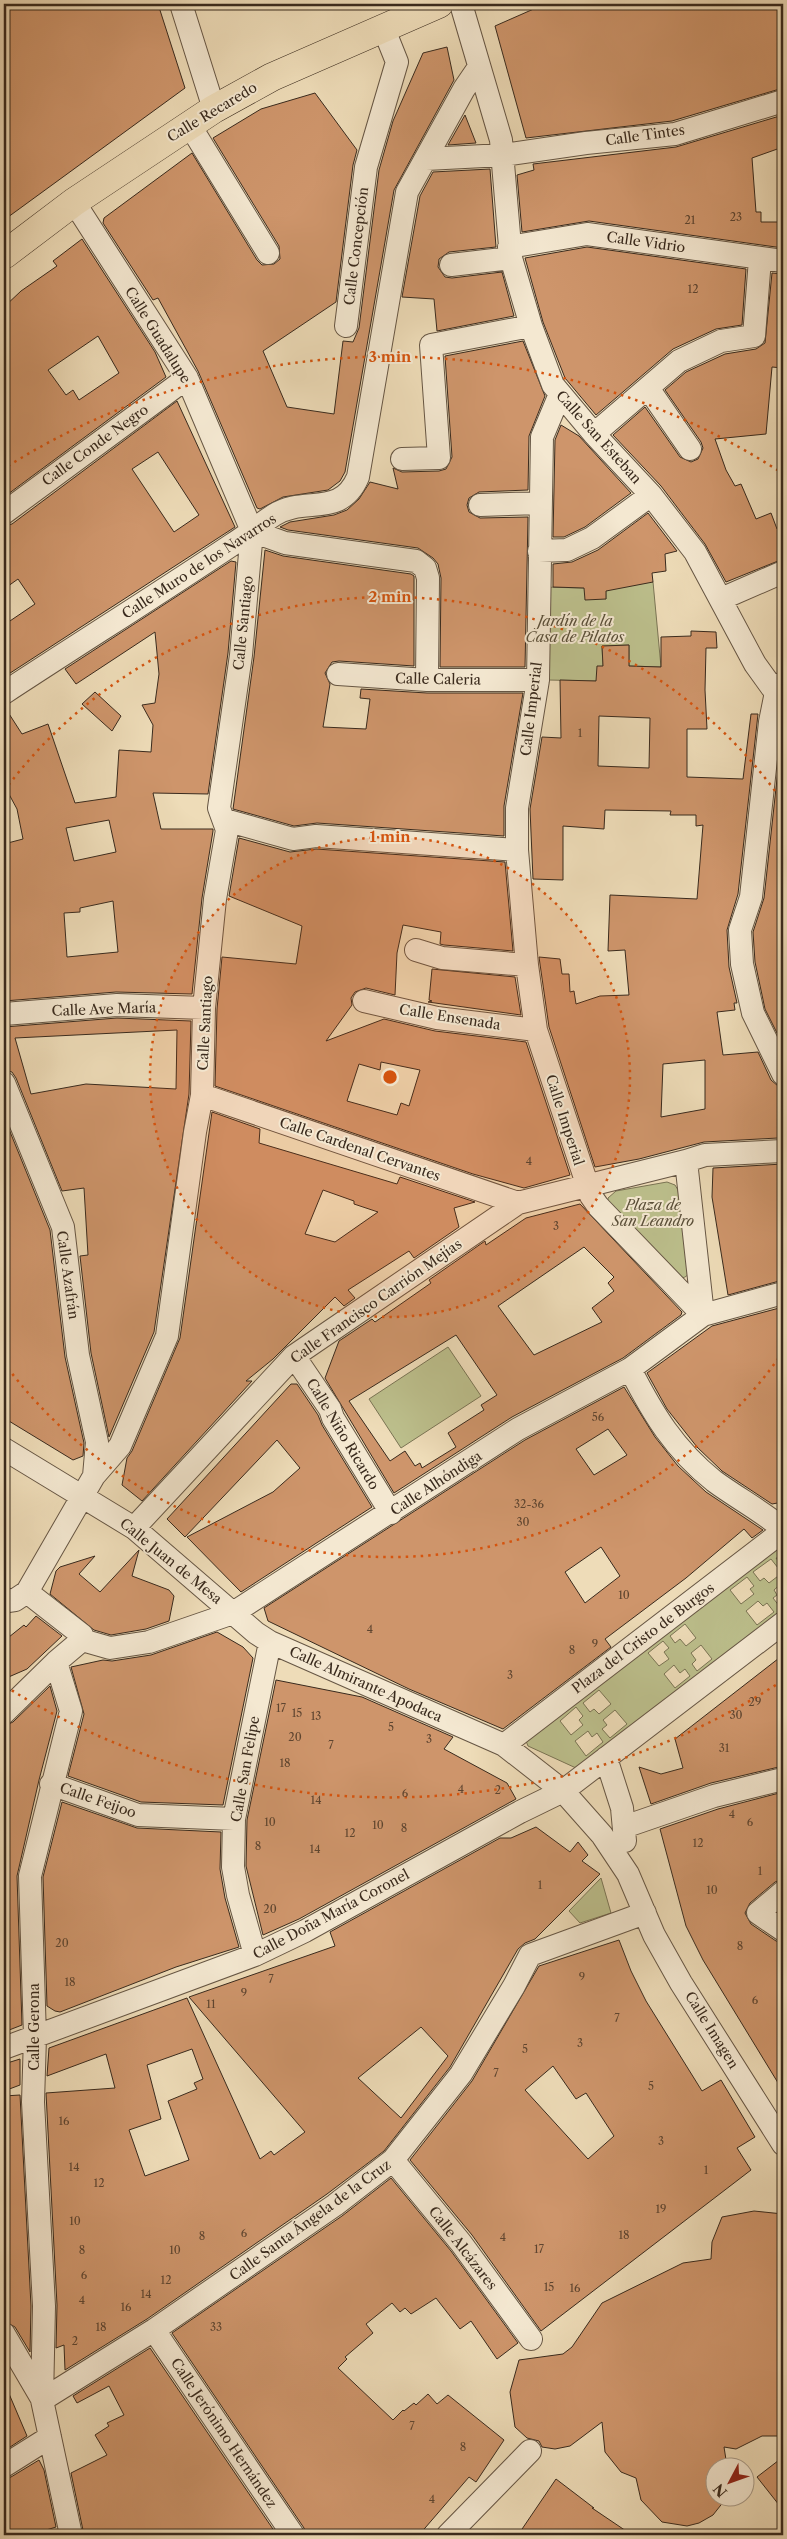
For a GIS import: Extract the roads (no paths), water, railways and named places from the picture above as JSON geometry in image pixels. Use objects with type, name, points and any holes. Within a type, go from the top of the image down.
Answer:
[{"type":"main road","name":"Calle Recaredo","points":[[4,255],[74,202],[214,109],[272,77],[439,4]]},
{"type":"street","points":[[181,4],[214,109]]},
{"type":"street","name":"Calle San Esteban","points":[[462,4],[501,140],[510,253],[531,326],[553,385],[594,434],[651,495],[695,552],[755,664],[781,692]]},
{"type":"street","name":"Calle Concepción","points":[[346,326],[366,167],[397,62],[383,28]]},
{"type":"street","name":"Calle Muro de los Navarros","points":[[4,693],[252,531],[275,514],[288,508],[339,500],[348,494],[358,477],[407,192],[464,89],[479,67]]},
{"type":"street","name":"Calle Tintes","points":[[426,159],[503,155],[586,143],[675,134],[783,101]]},
{"type":"street","points":[[189,124],[268,253]]},
{"type":"street","name":"Calle Guadalupe","points":[[74,202],[187,378],[252,531]]},
{"type":"street","name":"Calle Vidrio","points":[[510,253],[587,234],[783,261]]},
{"type":"street","points":[[451,265],[510,253]]},
{"type":"street","points":[[594,434],[679,361],[721,341],[754,336],[760,259]]},
{"type":"street","points":[[402,459],[439,458],[431,345],[531,326]]},
{"type":"street","name":"Calle Conde Negro","points":[[4,513],[187,378]]},
{"type":"street","points":[[648,388],[690,449]]},
{"type":"street","name":"Calle Imperial","points":[[560,394],[542,437],[538,680],[517,808],[517,850],[527,965],[536,1030],[587,1186]]},
{"type":"street","points":[[539,551],[567,550],[592,538],[651,495]]},
{"type":"street","points":[[480,505],[540,503]]},
{"type":"street","points":[[252,531],[285,543],[416,561],[424,568],[428,578],[427,680]]},
{"type":"street","name":"Calle Santiago","points":[[27,1592],[94,1476],[120,1446],[167,1336],[195,1132],[202,1095],[204,1008],[215,900],[227,830],[225,820],[219,808],[241,655],[252,531]]},
{"type":"street","points":[[721,600],[783,572]]},
{"type":"street","name":"Calle Caleria","points":[[338,674],[427,680],[538,680]]},
{"type":"street","points":[[781,692],[770,722],[751,897],[740,930],[742,964],[752,1013],[781,1062]]},
{"type":"street","points":[[225,820],[293,839],[316,836],[517,850]]},
{"type":"street","points":[[416,950],[442,958],[527,965]]},
{"type":"street","name":"Calle Ensenada","points":[[364,1001],[437,1018],[536,1030]]},
{"type":"street","name":"Calle Ave María","points":[[4,1014],[118,1005],[204,1008]]},
{"type":"street","name":"Calle Azafrán","points":[[4,1083],[62,1227],[78,1355],[98,1442],[94,1476]]},
{"type":"street","name":"Calle Cardenal Cervantes","points":[[202,1095],[518,1202]]},
{"type":"street","points":[[703,1315],[598,1206],[587,1186],[705,1155],[783,1151]]},
{"type":"street","points":[[686,1161],[703,1315]]},
{"type":"street","name":"Calle Francisco Carrión Mejías","points":[[134,1528],[294,1356],[518,1202],[587,1186]]},
{"type":"street","name":"Calle Alhóndiga","points":[[82,1640],[110,1648],[149,1642],[233,1613],[391,1513],[518,1429],[630,1369],[703,1315],[783,1293]]},
{"type":"street","name":"Calle Niño Ricardo","points":[[294,1356],[330,1409],[333,1418],[391,1513]]},
{"type":"street","points":[[630,1369],[654,1416],[679,1449],[715,1481],[768,1516],[783,1530]]},
{"type":"street","name":"Calle Juan de Mesa","points":[[4,1449],[134,1528],[233,1613]]},
{"type":"street","name":"Plaza del Cristo de Burgos","points":[[504,1745],[783,1530]]},
{"type":"street","points":[[4,1598],[8,1601],[15,1600],[27,1592],[82,1635],[82,1640],[56,1662],[12,1694],[4,1713]]},
{"type":"street","name":"Calle Almirante Apodaca","points":[[233,1613],[270,1642],[504,1745],[564,1791],[602,1835],[628,1874]]},
{"type":"street","points":[[564,1791],[783,1623]]},
{"type":"street","name":"Calle San Felipe","points":[[255,1955],[238,1895],[233,1867],[234,1819],[270,1642]]},
{"type":"street","name":"Calle Gerona","points":[[42,2400],[44,2306],[33,2102],[35,2037],[30,1876],[70,1711],[56,1662]]},
{"type":"street","points":[[606,1758],[622,1808],[628,1874]]},
{"type":"street","points":[[624,1827],[714,1796],[783,1779]]},
{"type":"street","name":"Calle Feijoo","points":[[51,1784],[138,1815],[234,1819]]},
{"type":"street","name":"Calle Doña María Coronel","points":[[4,2048],[255,1955],[305,1931],[520,1812],[564,1791]]},
{"type":"street","name":"Calle Imagen","points":[[628,1874],[654,1935],[783,2144]]},
{"type":"street","points":[[783,1892],[758,1913],[783,1930]]},
{"type":"street","name":"Calle Santa Ángela de la Cruz","points":[[42,2400],[154,2330],[335,2204],[393,2160],[456,2081],[514,1986],[530,1955],[645,1913]]},
{"type":"street","name":"Calle Alcázares","points":[[393,2160],[461,2243],[531,2339]]},
{"type":"street","name":"Calle Jerónimo Hernández","points":[[154,2330],[293,2535]]},
{"type":"street","points":[[4,2334],[42,2400],[71,2535]]},
{"type":"street","points":[[4,2466],[50,2437]]},
{"type":"street","points":[[448,2535],[530,2451]]},
{"type":"park label","name":"Jardín de la Casa de Pilatos","points":[[575,630]]},
{"type":"park label","name":"Plaza de San Leandro","points":[[653,1214]]}]
